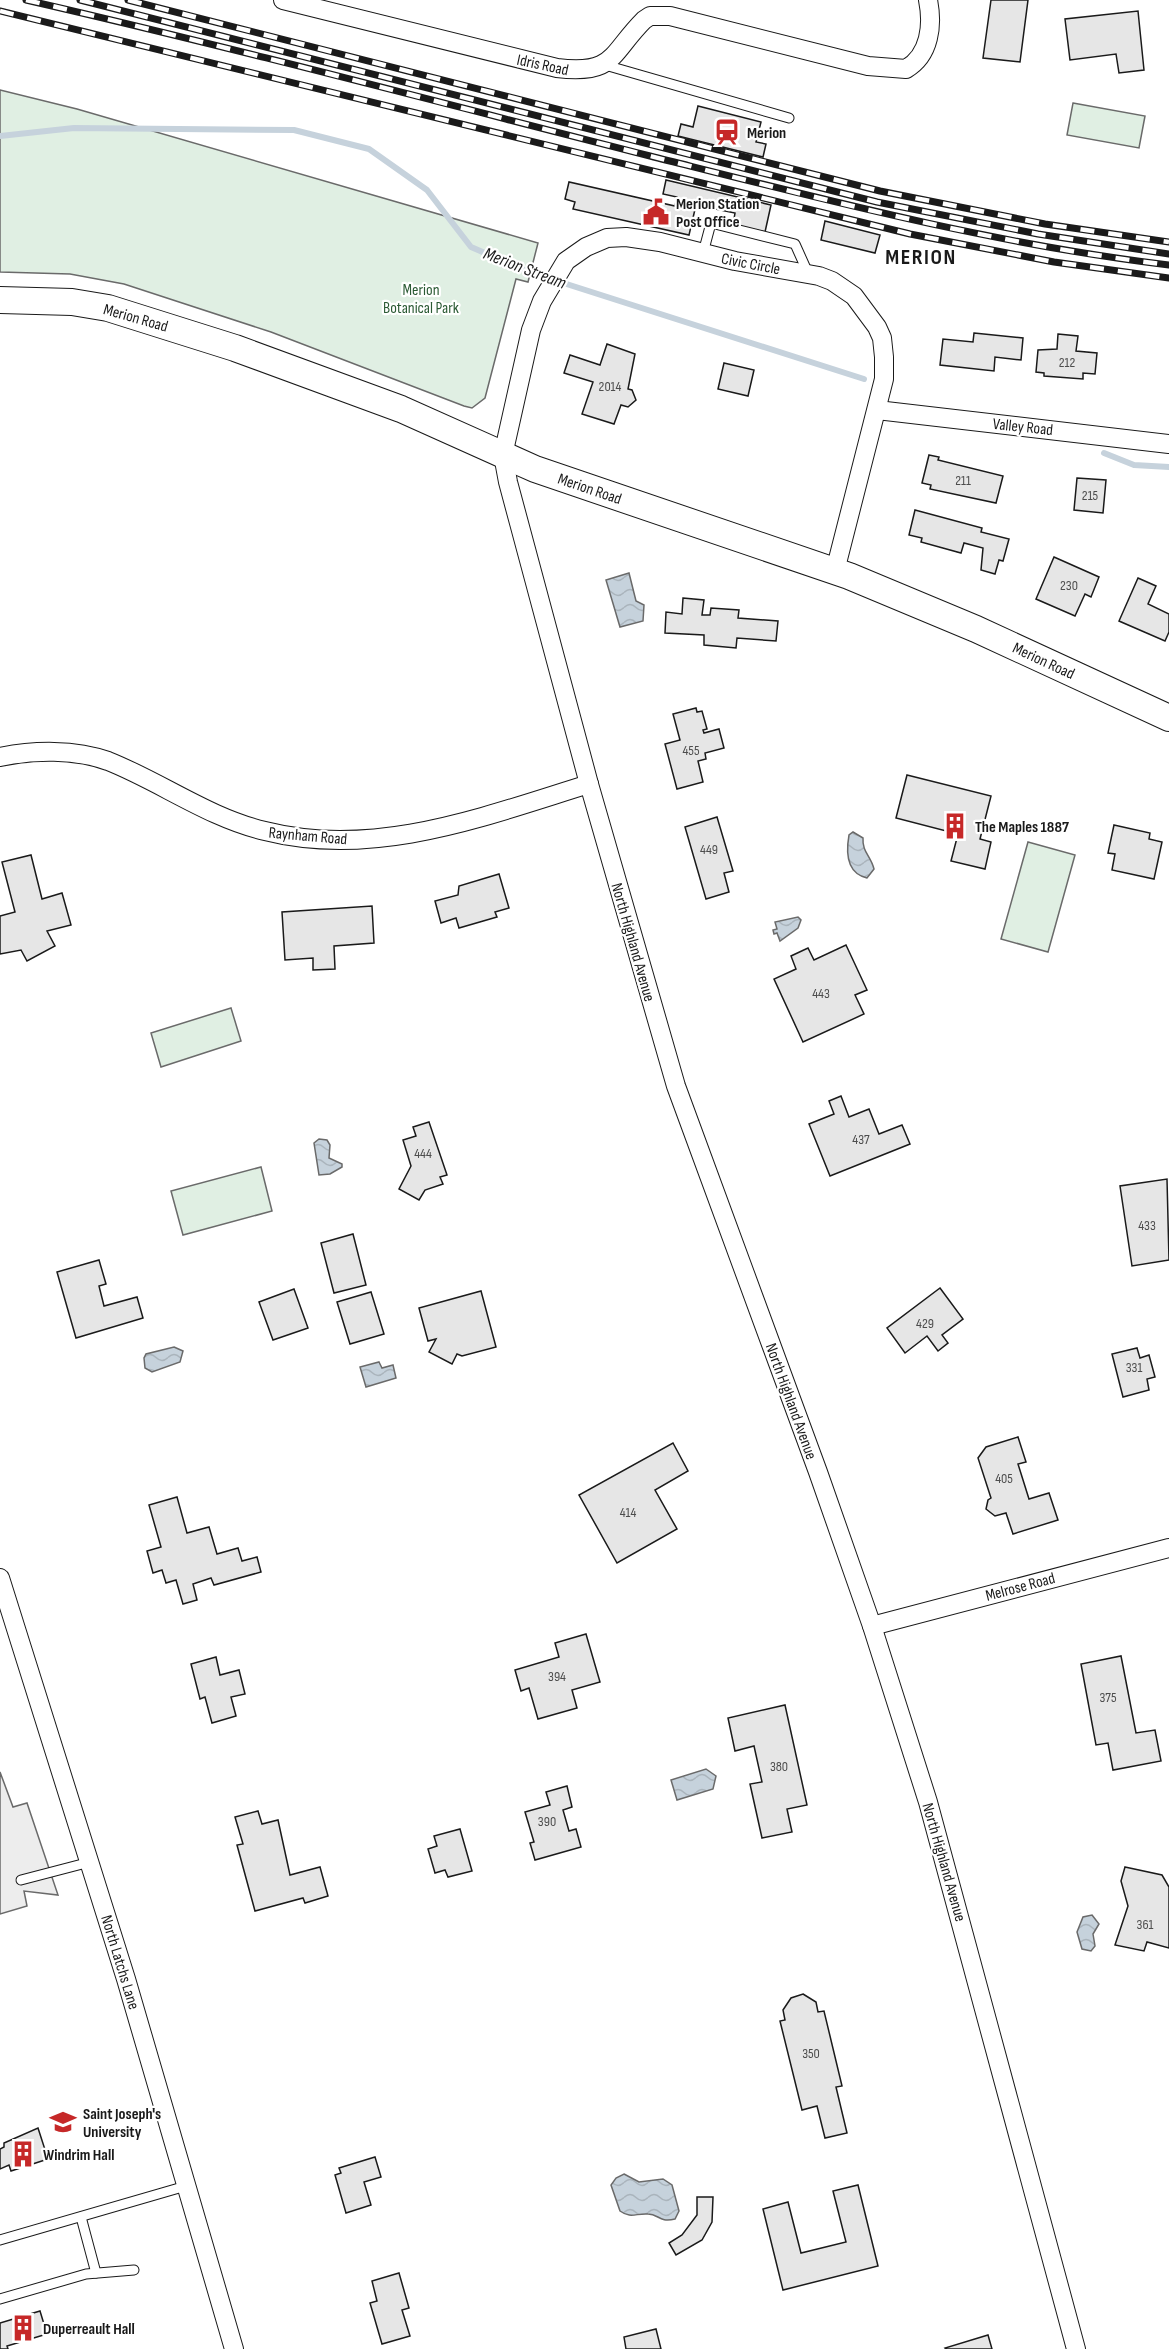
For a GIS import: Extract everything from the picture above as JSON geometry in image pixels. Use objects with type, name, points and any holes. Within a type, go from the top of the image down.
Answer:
[{"type":"street","name":"Idris Road","points":[[283,0],[557,69],[575,70],[604,65]]},
{"type":"street","points":[[604,65],[644,20],[650,16],[670,16],[868,66],[906,69],[921,58],[927,41],[930,23],[928,0]]},
{"type":"street","name":"Civic Circle","points":[[503,455],[531,330],[561,268],[566,261],[586,246],[607,238],[626,237],[660,242],[832,281],[854,296],[878,327],[884,357],[884,379],[866,440],[835,571]]},
{"type":"street","name":"Merion Road","points":[[0,300],[72,302],[137,315],[390,405],[535,469],[835,571],[976,629],[1169,718]]},
{"type":"street","name":"Valley Road","points":[[876,410],[1169,444]]},
{"type":"street","name":"North Highland Avenue","points":[[503,455],[508,482],[589,784],[676,1086],[819,1472],[872,1626],[950,1878],[1076,2349]]},
{"type":"street","name":"Raynham Road","points":[[0,757],[54,752],[106,760],[232,821],[266,832],[328,839],[405,836],[479,818],[589,784]]},
{"type":"street","name":"Melrose Road","points":[[872,1626],[1169,1548]]},
{"type":"street","name":"North Latchs Lane","points":[[0,1578],[90,1862],[234,2349]]},
{"type":"lane","points":[[604,65],[789,118]]},
{"type":"lane","points":[[703,253],[711,223],[795,244],[808,274]]},
{"type":"lane","points":[[21,1880],[90,1862]]},
{"type":"lane","points":[[0,2241],[186,2186]]},
{"type":"lane","points":[[81,2217],[96,2273]]},
{"type":"lane","points":[[0,2299],[96,2273],[134,2270]]},
{"type":"green space","name":"Merion Botanical Park","points":[[0,90],[77,109],[538,243],[528,282],[516,279],[485,398],[472,408],[464,406],[271,332],[124,284],[70,274],[0,272]]},
{"type":"green space","points":[[1073,103],[1145,116],[1139,148],[1067,135]]},
{"type":"green space","points":[[1028,842],[1075,855],[1048,952],[1001,939]]},
{"type":"green space","points":[[231,1008],[241,1041],[161,1067],[151,1033]]},
{"type":"green space","points":[[261,1167],[272,1211],[183,1235],[171,1191]]},
{"type":"shaded area","points":[[0,1772],[13,1807],[27,1803],[58,1895],[24,1891],[27,1906],[0,1914]]},
{"type":"water","points":[[629,573],[636,601],[644,605],[643,621],[620,627],[606,580]]},
{"type":"water","points":[[853,832],[863,838],[864,847],[874,869],[867,878],[855,872],[849,861],[848,842],[849,835]]},
{"type":"water","points":[[798,917],[801,920],[798,928],[780,941],[777,933],[774,934],[773,930],[777,929],[775,922]]},
{"type":"water","points":[[319,1139],[327,1140],[330,1145],[329,1158],[342,1164],[342,1167],[330,1174],[319,1175],[314,1143]]},
{"type":"water","points":[[174,1347],[183,1351],[180,1362],[152,1372],[145,1368],[146,1354]]},
{"type":"water","points":[[379,1362],[382,1368],[393,1365],[396,1378],[366,1387],[360,1367]]},
{"type":"water","points":[[706,1769],[716,1776],[713,1789],[677,1800],[671,1780]]},
{"type":"water","points":[[1092,1915],[1099,1924],[1093,1934],[1095,1946],[1091,1951],[1082,1949],[1077,1932],[1083,1917]]},
{"type":"water","points":[[624,2174],[639,2182],[663,2179],[672,2185],[679,2211],[675,2219],[666,2220],[648,2214],[631,2215],[620,2211],[611,2185],[616,2178]]},
{"type":"building","points":[[991,0],[1028,0],[1020,62],[983,58]]},
{"type":"building","points":[[1138,11],[1144,70],[1119,73],[1116,54],[1070,60],[1065,19]]},
{"type":"building","points":[[698,106],[761,122],[756,142],[766,144],[763,157],[678,136],[681,124],[693,127]]},
{"type":"building","points":[[666,180],[771,205],[765,232],[733,225],[735,213],[696,205],[689,235],[573,209],[575,202],[565,199],[569,182],[675,206],[677,197],[663,194]]},
{"type":"building","points":[[825,221],[880,235],[875,253],[821,240]]},
{"type":"building","points":[[974,333],[1023,338],[1021,360],[995,357],[994,371],[940,365],[943,339],[973,342]]},
{"type":"building","points":[[1058,334],[1078,336],[1076,351],[1097,353],[1095,374],[1083,373],[1083,379],[1044,376],[1044,373],[1036,372],[1038,350],[1057,349]]},
{"type":"building","points":[[607,344],[635,354],[628,389],[632,390],[636,400],[628,407],[621,405],[614,424],[582,414],[593,382],[564,373],[570,355],[600,365]]},
{"type":"building","points":[[724,363],[754,370],[748,396],[718,389]]},
{"type":"building","points":[[929,455],[939,457],[938,460],[1003,476],[996,503],[930,489],[931,485],[922,483]]},
{"type":"building","points":[[1077,478],[1106,480],[1103,513],[1074,510]]},
{"type":"building","points":[[915,510],[982,528],[981,532],[1009,539],[1003,561],[999,560],[995,574],[981,570],[983,548],[964,543],[961,553],[921,542],[922,538],[909,535]]},
{"type":"building","points":[[1054,557],[1099,577],[1091,597],[1085,594],[1075,616],[1036,599]]},
{"type":"building","points":[[1138,578],[1156,586],[1148,604],[1169,614],[1169,632],[1165,641],[1119,621]]},
{"type":"building","points":[[683,598],[704,600],[702,615],[710,615],[711,608],[739,610],[738,618],[778,621],[776,641],[737,638],[736,648],[704,645],[704,635],[665,633],[666,612],[682,614]]},
{"type":"building","points":[[696,708],[697,712],[702,711],[707,729],[703,730],[704,733],[719,729],[724,748],[705,753],[706,759],[698,761],[703,782],[677,789],[665,744],[680,740],[673,714]]},
{"type":"building","name":"The Maples 1887","points":[[907,775],[991,796],[980,839],[991,842],[985,869],[951,861],[958,834],[896,818]]},
{"type":"building","points":[[717,817],[733,871],[724,873],[729,892],[706,899],[685,827]]},
{"type":"building","points":[[1114,825],[1150,833],[1149,839],[1162,842],[1154,879],[1112,870],[1115,854],[1108,853]]},
{"type":"building","points":[[31,855],[42,899],[62,893],[71,925],[47,931],[55,946],[27,961],[21,950],[0,954],[0,916],[15,912],[2,862]]},
{"type":"building","points":[[499,874],[509,908],[495,912],[497,917],[459,928],[456,918],[441,923],[435,901],[458,895],[459,886]]},
{"type":"building","points":[[372,906],[374,943],[334,946],[335,969],[313,970],[313,958],[285,960],[282,912]]},
{"type":"building","points":[[846,945],[867,990],[855,995],[864,1014],[803,1042],[774,979],[796,969],[791,956],[808,948],[814,960]]},
{"type":"building","points":[[841,1096],[849,1117],[869,1109],[879,1134],[902,1125],[910,1144],[830,1176],[809,1124],[834,1114],[829,1101]]},
{"type":"building","points":[[429,1122],[447,1175],[440,1177],[443,1184],[425,1190],[419,1200],[399,1189],[411,1166],[403,1140],[416,1136],[413,1127]]},
{"type":"building","points":[[1167,1179],[1169,1260],[1132,1266],[1120,1186]]},
{"type":"building","points":[[353,1234],[366,1285],[334,1293],[321,1243]]},
{"type":"building","points":[[99,1260],[106,1284],[99,1286],[104,1306],[137,1297],[143,1318],[76,1338],[57,1272]]},
{"type":"building","points":[[940,1288],[963,1319],[942,1335],[948,1343],[938,1351],[927,1336],[905,1353],[887,1328]]},
{"type":"building","points":[[294,1289],[308,1328],[273,1340],[259,1302]]},
{"type":"building","points":[[481,1291],[496,1347],[462,1356],[457,1354],[452,1364],[429,1352],[436,1339],[428,1341],[419,1308]]},
{"type":"building","points":[[371,1292],[384,1334],[350,1344],[337,1302]]},
{"type":"building","points":[[1137,1348],[1140,1358],[1149,1355],[1155,1377],[1147,1379],[1149,1390],[1123,1397],[1112,1354]]},
{"type":"building","points":[[1018,1437],[1026,1462],[1018,1464],[1029,1499],[1049,1493],[1058,1520],[1013,1534],[1006,1513],[995,1516],[986,1509],[988,1500],[991,1498],[978,1458],[986,1447]]},
{"type":"building","points":[[673,1443],[688,1471],[655,1490],[677,1529],[617,1563],[579,1495]]},
{"type":"building","points":[[177,1497],[187,1533],[209,1527],[217,1554],[238,1548],[242,1561],[257,1557],[261,1572],[214,1585],[211,1578],[193,1584],[197,1600],[183,1604],[176,1580],[166,1583],[162,1570],[153,1573],[147,1551],[161,1547],[149,1505]]},
{"type":"building","points":[[586,1634],[600,1682],[572,1690],[577,1708],[538,1719],[529,1688],[521,1691],[515,1670],[559,1657],[555,1643]]},
{"type":"building","points":[[1121,1656],[1136,1733],[1155,1730],[1161,1761],[1113,1770],[1108,1743],[1096,1745],[1081,1664]]},
{"type":"building","points":[[216,1657],[220,1675],[239,1670],[245,1694],[231,1697],[236,1716],[212,1723],[205,1697],[200,1699],[191,1664]]},
{"type":"building","points":[[785,1705],[807,1805],[787,1809],[792,1832],[762,1838],[750,1784],[762,1782],[754,1746],[735,1751],[728,1718]]},
{"type":"building","points":[[567,1786],[572,1807],[563,1810],[569,1831],[576,1829],[581,1847],[535,1860],[530,1843],[534,1842],[525,1812],[550,1805],[546,1792]]},
{"type":"building","points":[[258,1811],[262,1824],[278,1820],[290,1875],[320,1867],[328,1896],[305,1903],[303,1898],[255,1911],[237,1845],[243,1844],[235,1817]]},
{"type":"building","points":[[460,1829],[472,1871],[448,1877],[445,1870],[435,1873],[428,1849],[437,1846],[434,1836]]},
{"type":"building","points":[[1125,1867],[1162,1875],[1169,1887],[1169,1948],[1147,1942],[1144,1951],[1115,1945],[1128,1906],[1121,1881]]},
{"type":"building","points":[[803,1994],[816,2002],[818,2012],[824,2011],[842,2086],[836,2087],[847,2133],[825,2138],[817,2106],[802,2110],[780,2021],[785,2020],[783,2010],[791,1998]]},
{"type":"building","name":"Windrim Hall","points":[[38,2128],[48,2159],[11,2171],[9,2165],[0,2169],[0,2149],[4,2147],[4,2143]]},
{"type":"building","points":[[375,2157],[381,2177],[364,2182],[371,2205],[346,2213],[335,2175],[341,2173],[339,2168]]},
{"type":"building","points":[[858,2185],[878,2266],[783,2290],[763,2209],[788,2202],[801,2253],[846,2242],[833,2191]]},
{"type":"building","points":[[697,2197],[713,2197],[712,2222],[702,2240],[676,2255],[669,2243],[682,2235],[697,2215]]},
{"type":"building","points":[[399,2273],[409,2308],[402,2310],[410,2336],[382,2344],[370,2303],[377,2301],[372,2281]]},
{"type":"building","name":"Duperreault Hall","points":[[40,2311],[47,2334],[7,2346],[8,2349],[0,2349],[0,2323]]},
{"type":"building","points":[[656,2329],[661,2349],[626,2349],[624,2337]]},
{"type":"building","points":[[988,2335],[992,2349],[945,2348]]},
{"type":"waterway","name":"Merion Stream","points":[[0,136],[74,128],[294,130],[369,149],[427,190],[471,247],[529,272],[864,379]]},
{"type":"waterway","name":"Merion Stream","points":[[1104,453],[1134,465],[1169,467]]},
{"type":"railway","points":[[26,0],[260,56],[843,204],[973,233],[1169,265]]},
{"type":"railway","points":[[80,0],[877,202],[1038,234],[1169,254]]},
{"type":"railway","points":[[128,0],[880,191],[1045,224],[1169,242]]},
{"type":"railway","points":[[0,11],[910,234],[1054,262],[1169,278]]},
{"type":"place","name":"Merion","points":[[727,132]]},
{"type":"place","name":"Merion Station Post Office","points":[[656,212]]},
{"type":"place","name":"The Maples 1887","points":[[955,826]]},
{"type":"place","name":"Saint Joseph's University","points":[[63,2122]]},
{"type":"place","name":"Windrim Hall","points":[[23,2154]]},
{"type":"place","name":"Duperreault Hall","points":[[23,2328]]},
{"type":"district","name":"MERION","points":[[921,256]]}]
